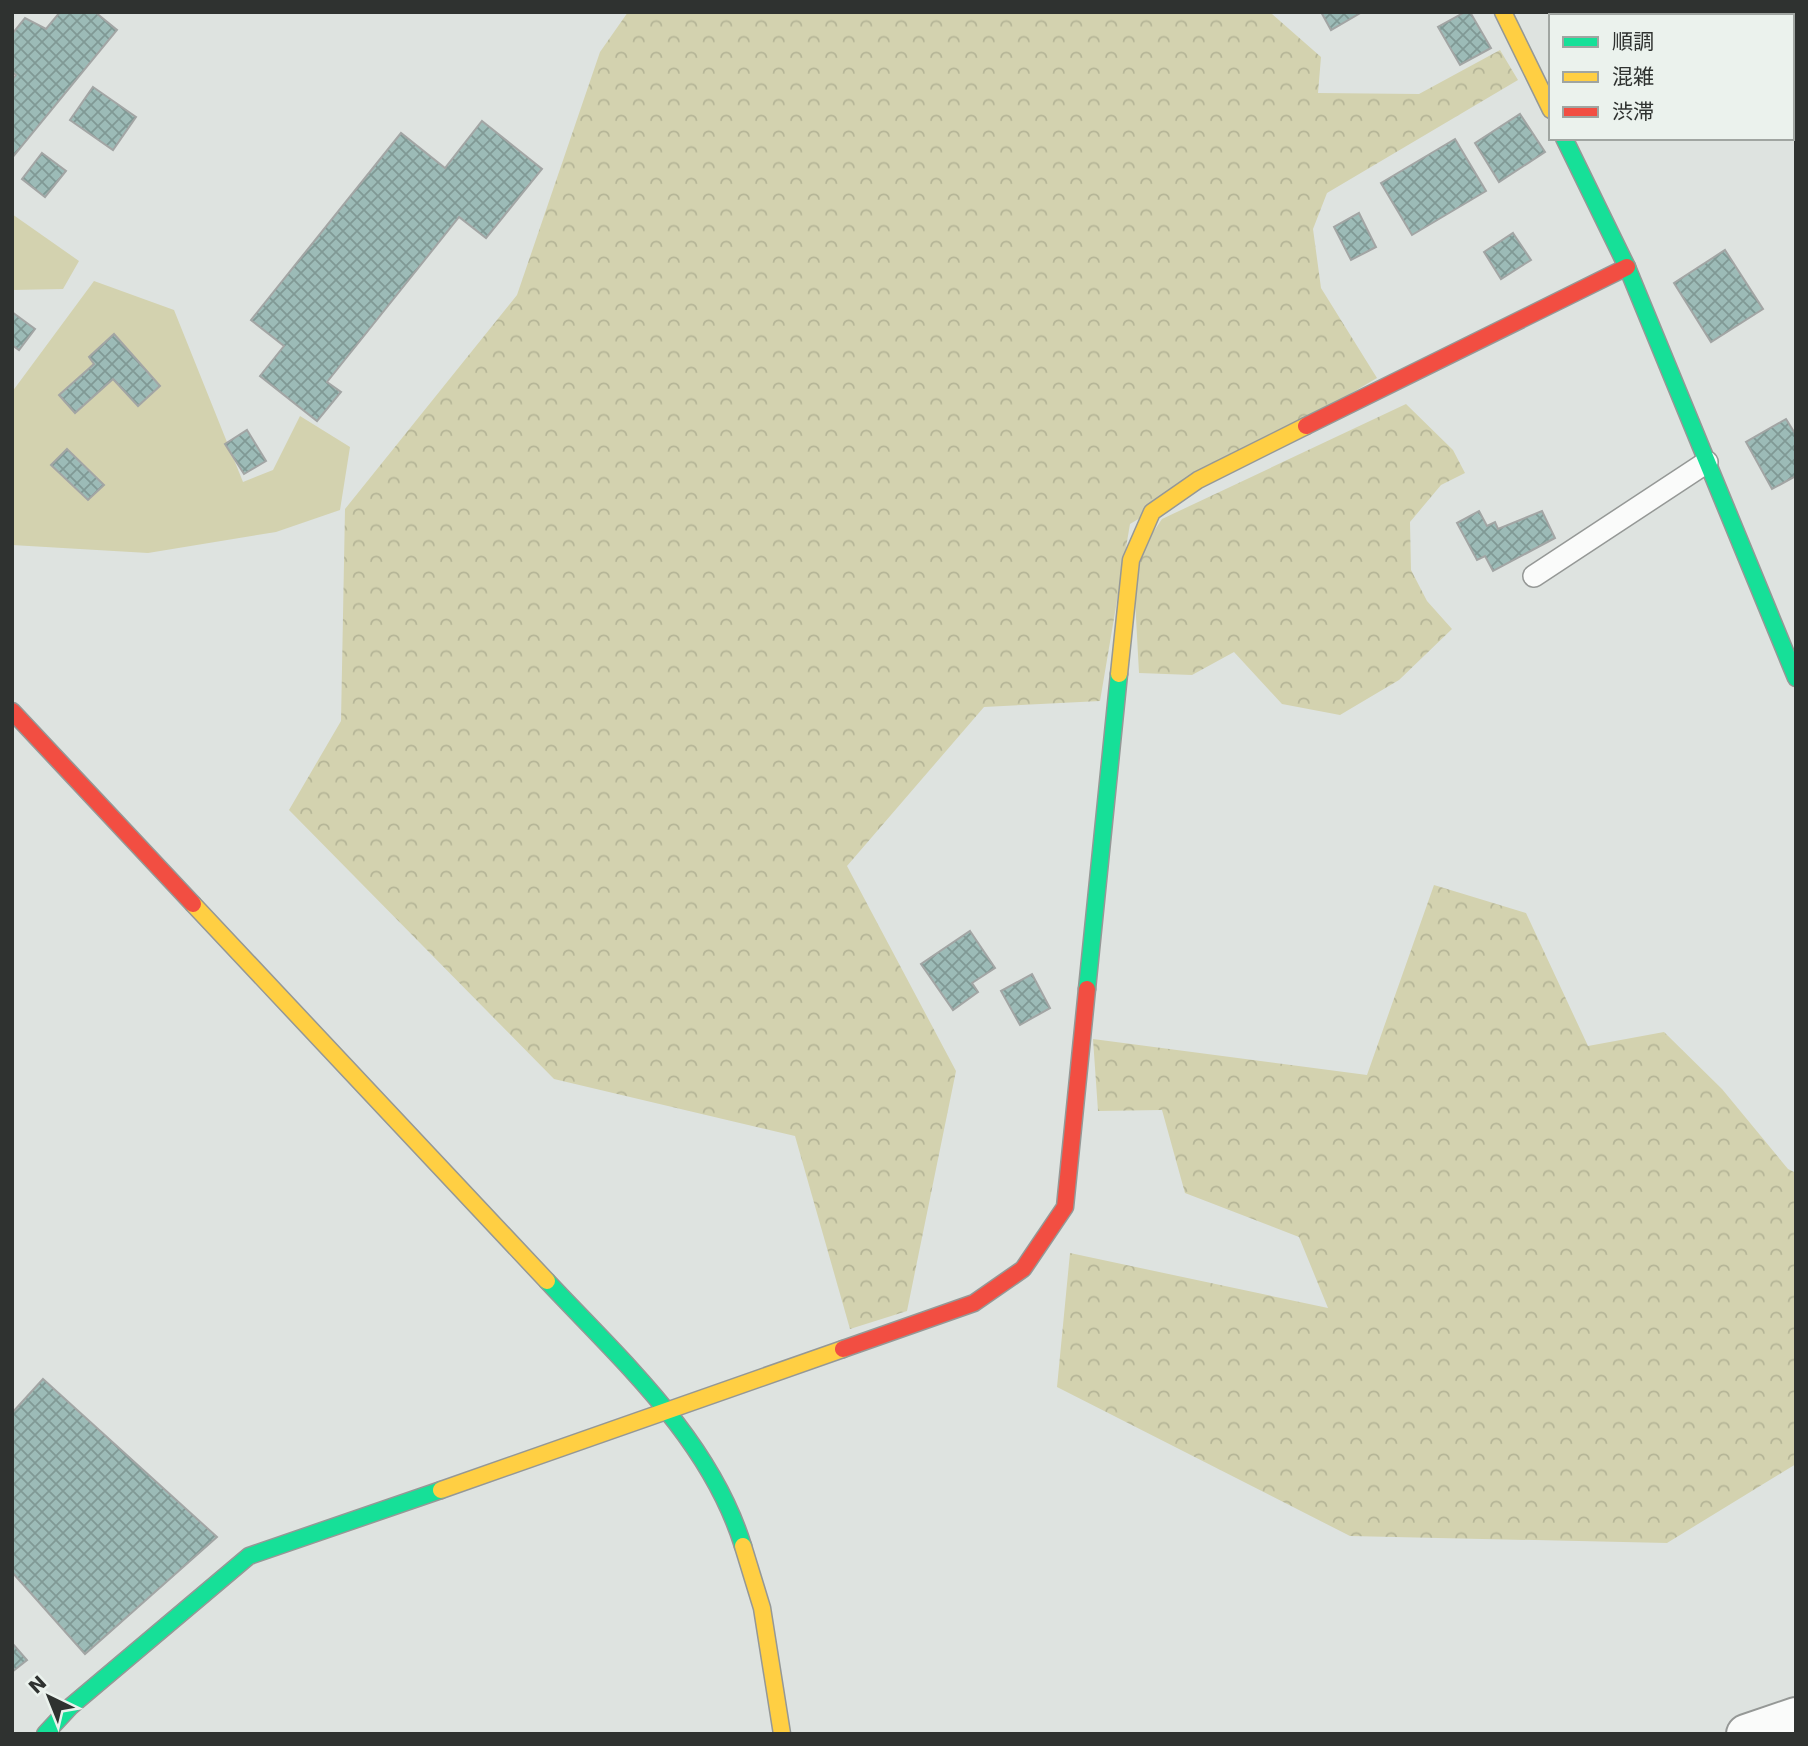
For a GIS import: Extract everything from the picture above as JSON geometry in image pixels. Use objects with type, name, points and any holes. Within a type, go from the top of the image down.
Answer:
[{"type":"street","points":[[1503,12],[1549,106]]},
{"type":"street","points":[[1565,140],[1627,268],[1796,678]]},
{"type":"street","points":[[45,1734],[70,1707],[249,1556],[974,1303],[1023,1269],[1065,1207],[1131,560],[1152,512],[1198,480],[1627,268]]},
{"type":"street","points":[[12,711],[643,1384],[704,1461],[736,1523],[762,1608],[782,1734]]},
{"type":"street","points":[[1746,1734],[1796,1717]]},
{"type":"lane","points":[[1534,576],[1707,462]]},
{"type":"green space","points":[[628,12],[1272,12],[1321,57],[1318,93],[1419,94],[1500,50],[1518,80],[1327,193],[1313,229],[1321,288],[1377,378],[1130,524],[1100,701],[984,707],[847,866],[956,1071],[907,1311],[850,1329],[795,1136],[554,1079],[289,810],[341,721],[345,509],[517,295],[600,52]]},
{"type":"green space","points":[[1796,12],[1794,77],[1794,14],[1766,14]]},
{"type":"green space","points":[[12,214],[79,261],[63,289],[12,290]]},
{"type":"green space","points":[[94,281],[174,310],[243,482],[273,470],[300,416],[350,447],[340,510],[276,532],[148,553],[12,545],[12,392]]},
{"type":"green space","points":[[1406,404],[1453,450],[1465,473],[1441,485],[1410,522],[1411,570],[1427,601],[1452,629],[1399,680],[1340,715],[1282,704],[1234,652],[1192,675],[1139,673],[1133,562],[1162,519]]},
{"type":"green space","points":[[1434,885],[1526,913],[1588,1046],[1664,1032],[1722,1089],[1788,1169],[1796,1173],[1796,1464],[1667,1543],[1350,1536],[1057,1387],[1070,1253],[1328,1308],[1299,1237],[1185,1193],[1162,1110],[1098,1111],[1093,1039],[1367,1075]]},
{"type":"building","points":[[60,12],[95,12],[117,30],[12,158],[12,80],[16,75],[12,72],[12,34],[25,18],[46,29]]},
{"type":"building","points":[[1321,12],[1362,12],[1331,30]]},
{"type":"building","points":[[1465,12],[1470,12],[1491,48],[1460,65],[1438,27]]},
{"type":"building","points":[[93,87],[136,117],[113,150],[70,120]]},
{"type":"building","points":[[1520,114],[1545,152],[1499,182],[1475,143]]},
{"type":"building","points":[[482,121],[542,169],[486,238],[459,217],[327,382],[341,392],[317,421],[260,376],[284,346],[251,320],[401,133],[445,168]]},
{"type":"building","points":[[1455,139],[1486,191],[1412,235],[1381,183]]},
{"type":"building","points":[[42,153],[66,171],[45,197],[22,179]]},
{"type":"building","points":[[1359,213],[1376,247],[1351,260],[1334,227]]},
{"type":"building","points":[[1513,233],[1531,260],[1501,279],[1484,252]]},
{"type":"building","points":[[1725,250],[1763,309],[1711,342],[1674,283]]},
{"type":"building","points":[[12,312],[35,329],[19,350],[12,345]]},
{"type":"building","points":[[114,334],[160,386],[138,406],[113,379],[75,413],[59,395],[94,364],[89,357]]},
{"type":"building","points":[[1786,419],[1796,435],[1796,476],[1772,489],[1746,442]]},
{"type":"building","points":[[247,430],[266,461],[244,474],[225,444]]},
{"type":"building","points":[[67,449],[104,485],[88,500],[51,465]]},
{"type":"building","points":[[1479,511],[1487,526],[1495,522],[1498,529],[1542,511],[1555,538],[1493,571],[1485,556],[1477,560],[1457,523]]},
{"type":"building","points":[[970,931],[995,968],[972,983],[978,992],[953,1010],[921,964]]},
{"type":"building","points":[[1032,974],[1050,1008],[1020,1025],[1001,991]]},
{"type":"building","points":[[43,1379],[217,1537],[85,1654],[12,1572],[12,1413]]},
{"type":"building","points":[[12,1643],[27,1660],[12,1672]]},
{"type":"traffic: fast","points":[[1565,140],[1627,267],[1796,678]]},
{"type":"traffic: fast","points":[[1087,989],[1119,674]]},
{"type":"traffic: fast","points":[[547,1281],[633,1371],[686,1436],[728,1507],[743,1546]]},
{"type":"traffic: fast","points":[[45,1734],[70,1707],[249,1556],[441,1490]]},
{"type":"traffic: slow","points":[[1503,12],[1549,106]]},
{"type":"traffic: slow","points":[[1119,674],[1131,560],[1152,512],[1198,480],[1306,426]]},
{"type":"traffic: slow","points":[[193,904],[547,1281]]},
{"type":"traffic: slow","points":[[441,1490],[843,1349]]},
{"type":"traffic: slow","points":[[743,1546],[762,1608],[782,1734]]},
{"type":"traffic: jam","points":[[1306,426],[1627,267]]},
{"type":"traffic: jam","points":[[12,711],[193,904]]},
{"type":"traffic: jam","points":[[843,1349],[974,1303],[1023,1269],[1065,1207],[1087,989]]}]
